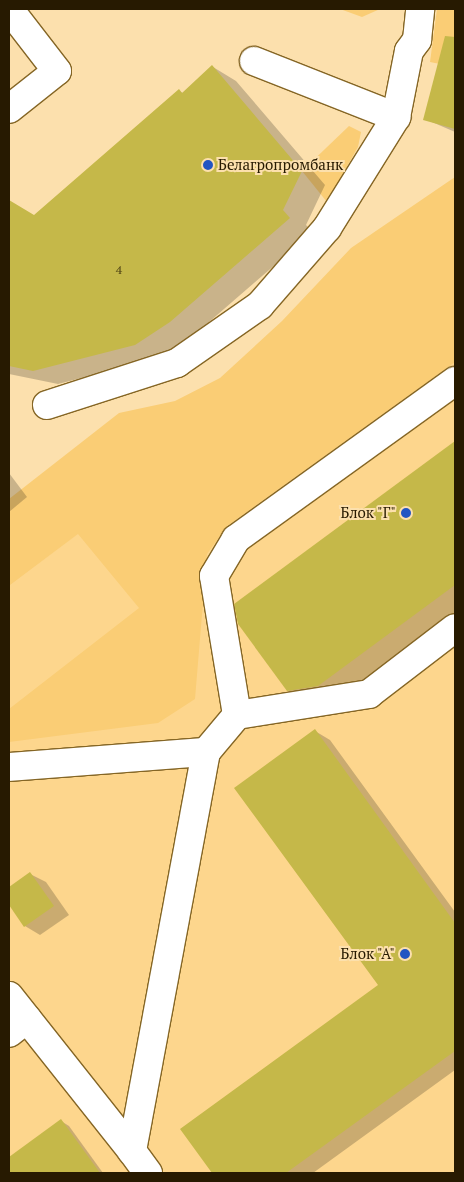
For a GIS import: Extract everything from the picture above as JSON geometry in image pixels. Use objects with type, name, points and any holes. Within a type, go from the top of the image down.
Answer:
[{"type":"lane","points":[[9,9],[58,71],[9,109]]},
{"type":"lane","points":[[47,405],[177,363],[260,305],[327,228],[396,117],[409,51],[417,40],[420,9]]},
{"type":"lane","points":[[254,61],[396,117]]},
{"type":"lane","points":[[237,715],[214,576],[236,538],[455,381]]},
{"type":"lane","points":[[132,1151],[206,752],[237,715],[369,694],[455,628]]},
{"type":"lane","points":[[9,767],[206,752]]},
{"type":"lane","points":[[9,996],[18,1026],[132,1151],[148,1173]]},
{"type":"shaded area","points":[[340,9],[380,9],[362,17]]},
{"type":"shaded area","points":[[437,9],[455,9],[455,67],[430,62]]},
{"type":"shaded area","points":[[349,126],[361,132],[358,147],[327,202],[302,171]]},
{"type":"shaded area","points":[[455,177],[455,362],[227,526],[207,554],[195,699],[158,723],[9,742],[9,709],[139,608],[78,534],[9,586],[9,499],[119,413],[175,401],[220,378],[282,321],[351,248]]},
{"type":"shaded area","points":[[455,247],[455,1173],[9,1173],[9,586]]},
{"type":"building","points":[[445,36],[455,37],[455,129],[423,120]]},
{"type":"building","points":[[212,65],[302,171],[283,210],[290,218],[170,322],[135,345],[33,371],[9,366],[9,200],[34,215],[179,89],[182,93]]},
{"type":"building","name":"Блок \"Г\"","points":[[455,441],[455,585],[318,686],[287,691],[238,624],[234,604]]},
{"type":"building","name":"Блок \"А\"","points":[[315,729],[455,923],[455,1051],[286,1173],[212,1173],[180,1129],[378,985],[234,788]]},
{"type":"building","points":[[30,872],[54,906],[24,927],[9,905],[9,887]]},
{"type":"building","points":[[61,1119],[100,1173],[9,1173],[9,1157]]},
{"type":"place","name":"Белагропромбанк","points":[[208,165]]},
{"type":"place","name":"Блок \"Г\"","points":[[406,513]]},
{"type":"place","name":"Блок \"А\"","points":[[405,954]]}]
